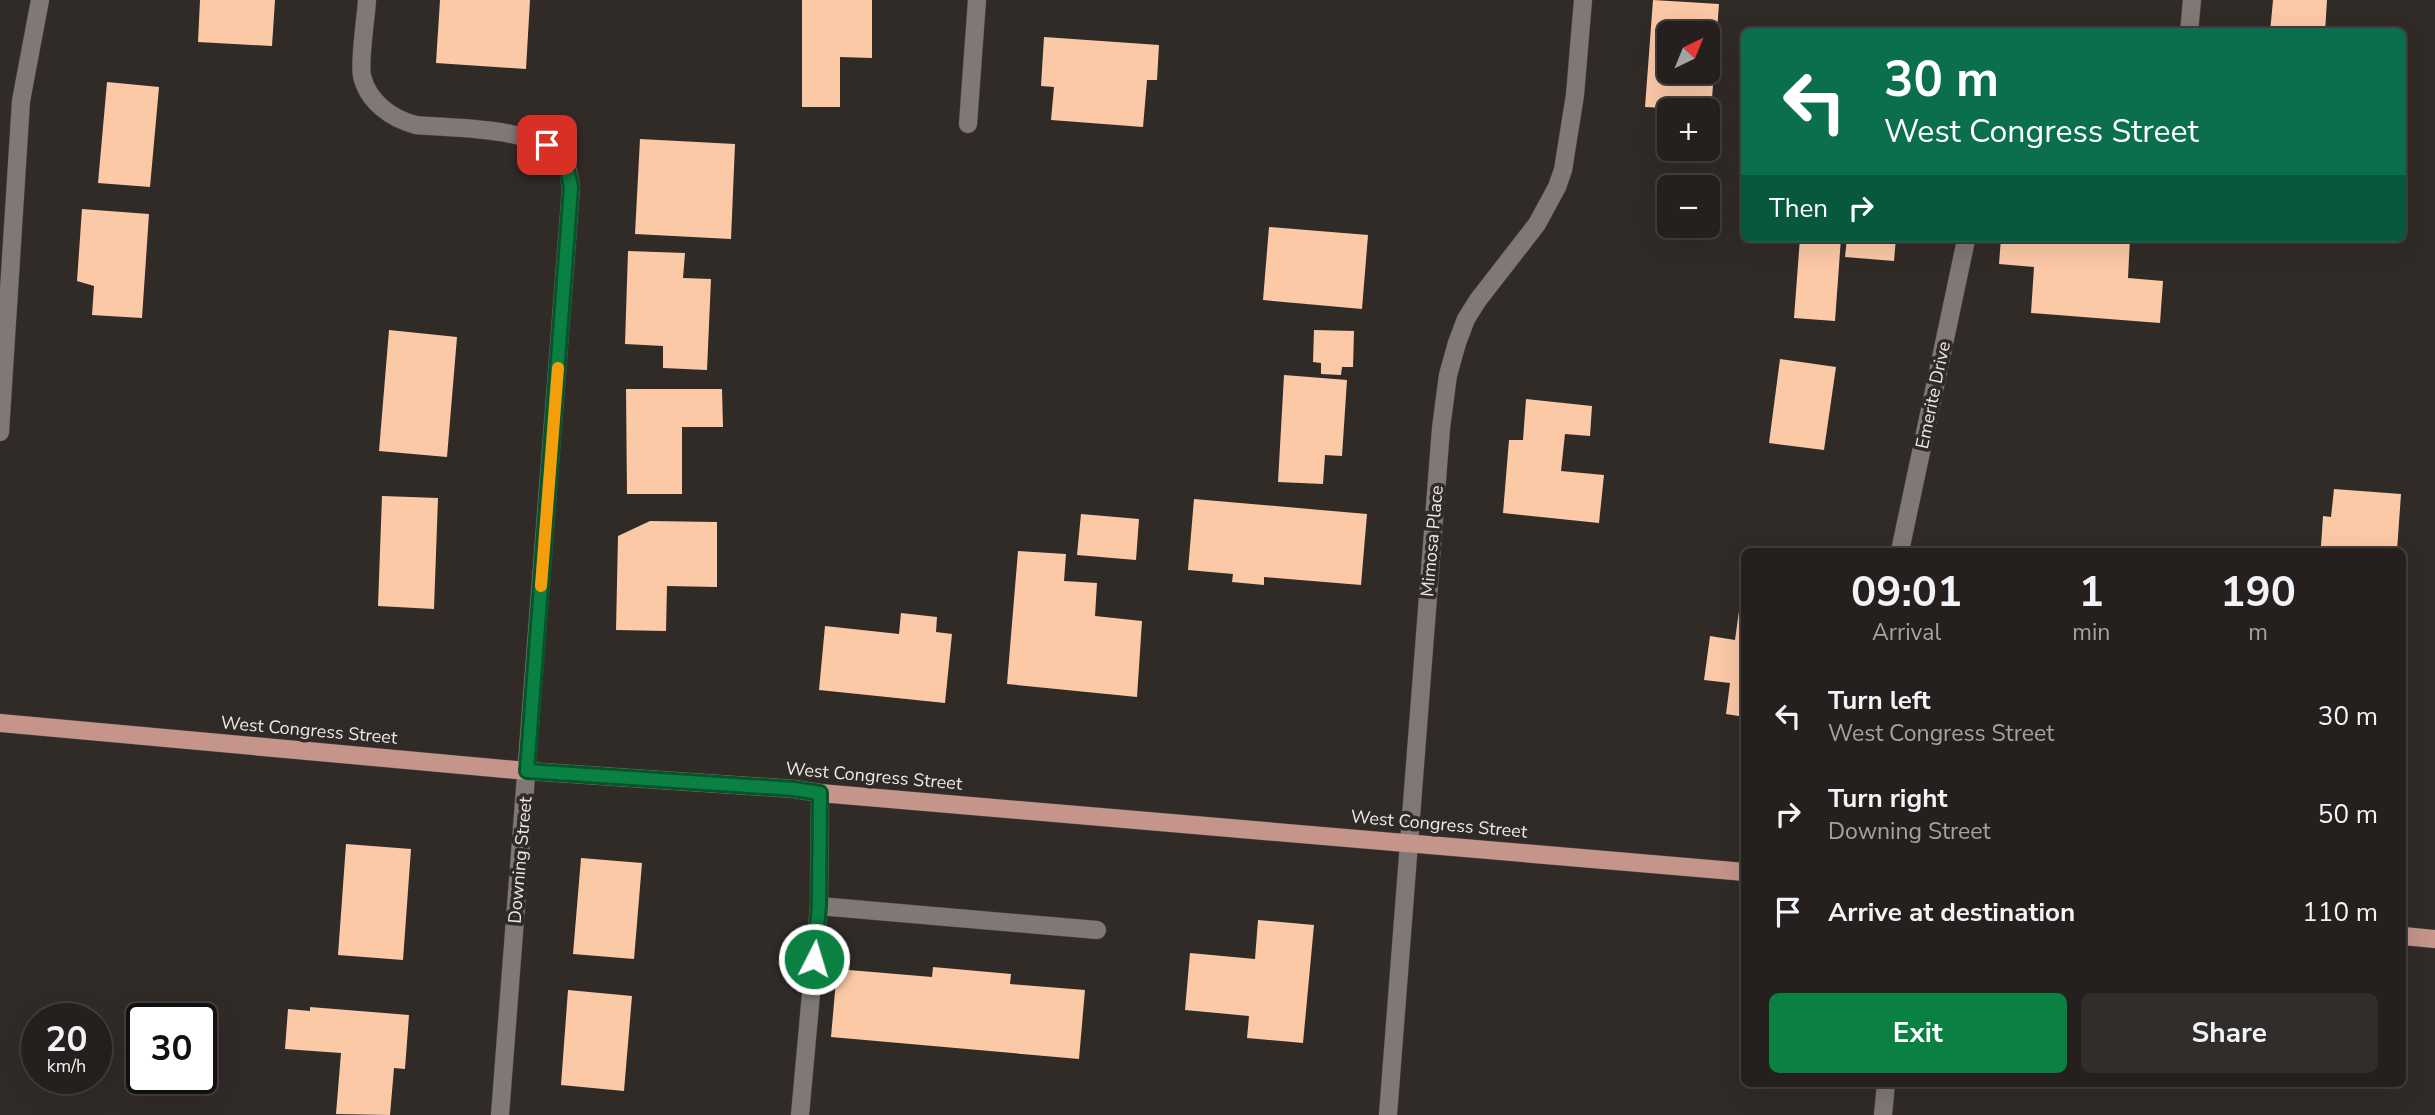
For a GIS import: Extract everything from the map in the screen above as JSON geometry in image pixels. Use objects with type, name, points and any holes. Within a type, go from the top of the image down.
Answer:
[{"type":"main road","name":"West Congress Street","points":[[0,723],[527,771],[794,789],[1741,872]]},
{"type":"main road","points":[[2406,936],[2435,939]]},
{"type":"street","points":[[0,432],[21,101],[40,0]]},
{"type":"street","name":"Downing Street","points":[[367,0],[362,75],[380,107],[401,121],[416,125],[513,134],[547,145],[563,159],[571,188],[500,1115]]},
{"type":"street","points":[[968,124],[976,0]]},
{"type":"street","name":"Mimosa Place","points":[[1388,1115],[1440,442],[1448,376],[1466,319],[1537,224],[1557,187],[1563,170],[1575,95],[1583,0]]},
{"type":"street","points":[[2189,28],[2192,0]]},
{"type":"street","name":"Emerite Drive","points":[[1901,548],[1966,242]]},
{"type":"street","points":[[800,1115],[819,906],[820,793]]},
{"type":"street","points":[[819,906],[1097,930]]},
{"type":"street","points":[[1884,1115],[1886,1087]]},
{"type":"building","points":[[200,0],[275,0],[272,46],[198,42]]},
{"type":"building","points":[[440,0],[530,0],[526,69],[436,63]]},
{"type":"building","points":[[802,0],[872,0],[872,58],[840,57],[840,107],[802,107]]},
{"type":"building","points":[[1653,0],[1719,4],[1718,21],[1657,21],[1657,84],[1713,84],[1712,98],[1657,98],[1657,108],[1645,107]]},
{"type":"building","points":[[2273,0],[2327,0],[2325,28],[2270,28]]},
{"type":"building","points":[[1044,37],[1159,45],[1157,80],[1147,80],[1143,127],[1051,120],[1054,87],[1041,86]]},
{"type":"building","points":[[107,82],[159,87],[150,187],[98,183]]},
{"type":"building","points":[[640,139],[735,144],[731,239],[635,234]]},
{"type":"building","points":[[82,209],[149,214],[142,318],[92,315],[94,286],[77,281]]},
{"type":"building","points":[[1269,227],[1368,235],[1362,309],[1263,300]]},
{"type":"building","points":[[1800,242],[1841,242],[1835,321],[1794,318]]},
{"type":"building","points":[[1847,242],[1896,242],[1894,261],[1845,257]]},
{"type":"building","points":[[2001,242],[2130,242],[2128,278],[2163,281],[2160,323],[2031,313],[2034,267],[1999,264]]},
{"type":"building","points":[[628,251],[685,253],[683,278],[711,279],[707,370],[663,368],[663,346],[625,344]]},
{"type":"building","points":[[389,330],[457,337],[447,457],[379,451]]},
{"type":"building","points":[[1314,330],[1354,331],[1353,367],[1342,367],[1341,375],[1321,374],[1321,363],[1313,362]]},
{"type":"building","points":[[1780,359],[1836,367],[1824,450],[1769,443]]},
{"type":"building","points":[[1284,375],[1347,380],[1342,456],[1325,455],[1323,484],[1278,482]]},
{"type":"building","points":[[626,389],[722,389],[723,427],[682,427],[682,494],[627,494]]},
{"type":"building","points":[[1526,399],[1592,406],[1590,436],[1565,434],[1561,471],[1604,475],[1599,523],[1503,513],[1509,440],[1523,440]]},
{"type":"building","points":[[2334,489],[2401,494],[2397,548],[2321,546],[2323,516],[2331,517]]},
{"type":"building","points":[[382,496],[438,498],[434,609],[378,606]]},
{"type":"building","points":[[1194,499],[1367,514],[1361,585],[1264,577],[1264,585],[1232,582],[1233,574],[1188,570]]},
{"type":"building","points":[[1081,514],[1139,519],[1136,560],[1077,555]]},
{"type":"building","points":[[650,521],[717,522],[717,587],[667,586],[666,631],[616,630],[618,536]]},
{"type":"building","points":[[1018,551],[1066,554],[1064,581],[1097,583],[1095,616],[1142,621],[1137,697],[1007,684]]},
{"type":"building","points":[[1741,611],[1741,716],[1726,714],[1730,683],[1704,680],[1710,636],[1735,640]]},
{"type":"building","points":[[901,613],[937,617],[936,632],[952,634],[945,703],[819,690],[825,626],[899,634]]},
{"type":"building","points":[[346,844],[411,849],[403,960],[338,955]]},
{"type":"building","points":[[581,858],[642,863],[634,959],[573,954]]},
{"type":"building","points":[[1258,920],[1314,925],[1303,1043],[1247,1038],[1249,1016],[1185,1010],[1190,953],[1255,959]]},
{"type":"building","points":[[933,967],[1011,974],[1010,984],[1085,990],[1079,1059],[831,1037],[837,969],[932,977]]},
{"type":"building","points":[[568,990],[632,996],[624,1091],[561,1085]]},
{"type":"building","points":[[310,1007],[409,1015],[405,1069],[394,1068],[390,1115],[336,1114],[341,1053],[285,1049],[288,1009],[310,1011]]},
{"type":"slow traffic","points":[[541,586],[558,368]]},
{"type":"route","points":[[547,145],[563,159],[571,188],[527,771],[820,793],[819,906],[814,959]]}]
